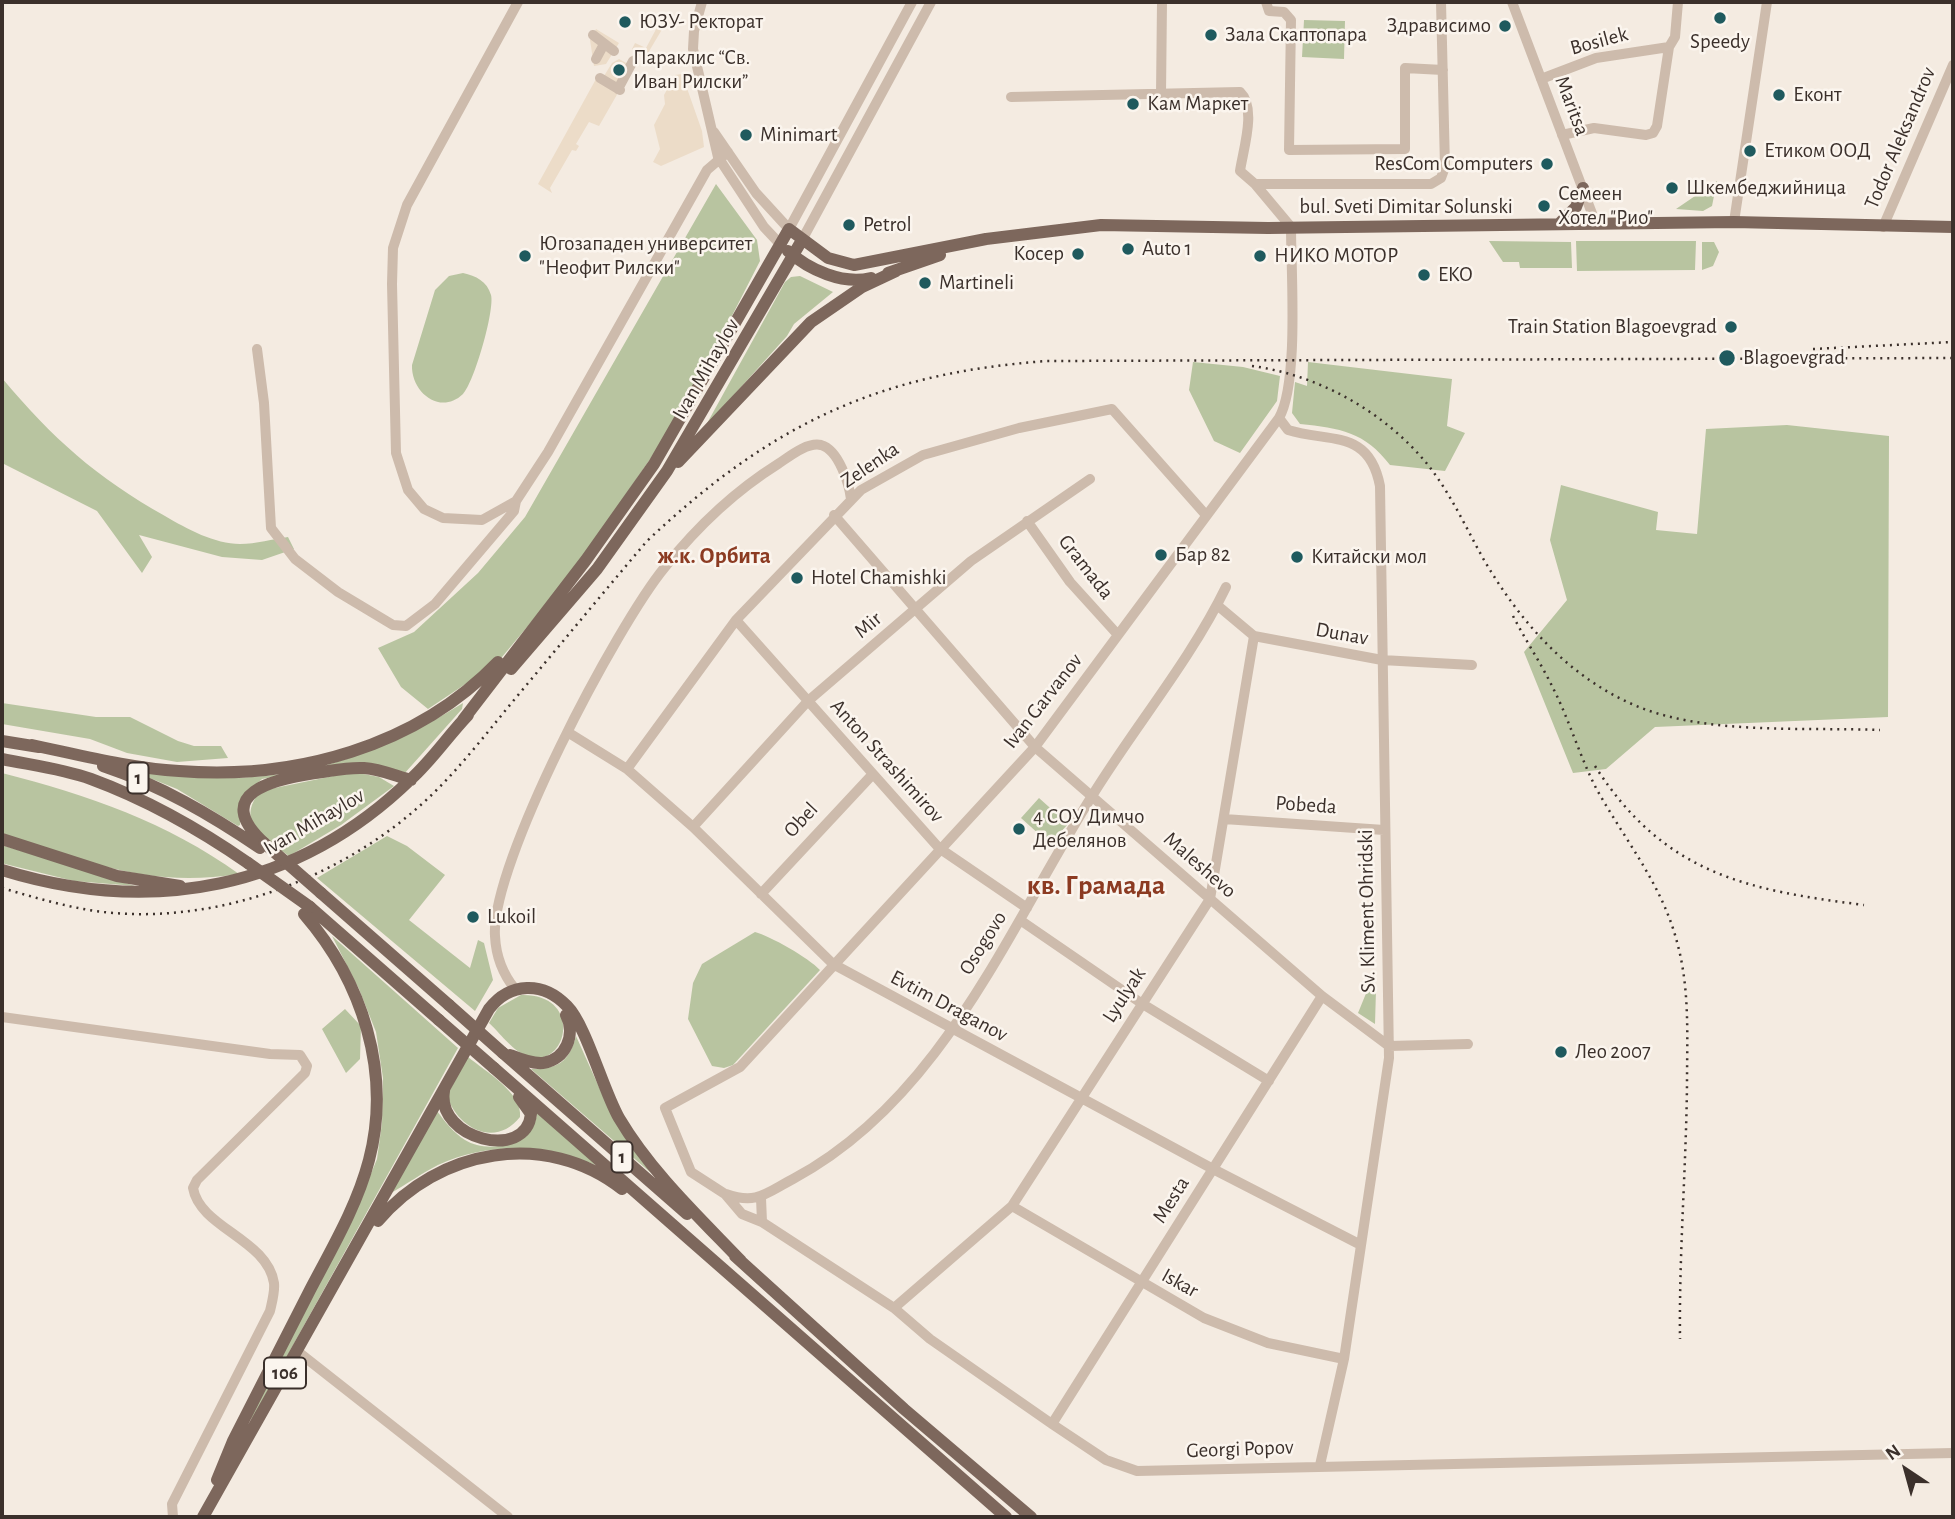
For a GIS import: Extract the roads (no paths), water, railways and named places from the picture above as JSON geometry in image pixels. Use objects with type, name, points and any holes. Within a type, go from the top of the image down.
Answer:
[{"type":"main road","points":[[1559,224],[1576,207],[1583,188]]},
{"type":"main road","name":"bul. Sveti Dimitar Solunski","points":[[789,229],[828,258],[854,265],[986,239],[1101,225],[1291,227],[1734,222],[1953,227]]},
{"type":"main road","name":"Ivan Mihaylov","points":[[463,720],[586,561],[654,464],[789,229]]},
{"type":"main road","name":"bul. Sveti Dimitar Solunski","points":[[780,244],[793,256],[835,277],[852,280],[896,271],[986,239]]},
{"type":"main road","name":"Ivan Mihaylov","points":[[233,883],[279,867],[322,845],[374,811],[411,780],[597,569],[667,471],[803,240]]},
{"type":"main road","points":[[667,471],[692,450],[811,322],[862,288],[896,271]]},
{"type":"main road","points":[[32,745],[155,769],[209,773],[265,769],[337,757],[380,743],[445,709],[481,680],[535,624]]},
{"type":"main road","name":"1","points":[[2,741],[32,745],[140,779],[262,846],[321,893],[741,1261],[904,1409],[1031,1517]]},
{"type":"main road","name":"1","points":[[2,759],[89,778],[171,814],[248,863],[439,1020],[1006,1517]]},
{"type":"main road","points":[[2,765],[89,778]]},
{"type":"main road","points":[[262,846],[248,826],[246,809],[251,793],[265,783],[352,768],[372,769],[411,780]]},
{"type":"main road","points":[[2,839],[138,880],[181,886],[233,883]]},
{"type":"main road","points":[[2,870],[49,884],[115,891],[183,892],[233,883]]},
{"type":"main road","points":[[210,1504],[233,1441],[349,1214],[372,1144],[374,1069],[364,1017],[343,966],[307,911]]},
{"type":"main road","points":[[515,989],[535,988],[555,997],[573,1015],[608,1097],[629,1134],[671,1187],[741,1261]]},
{"type":"main road","name":"106","points":[[202,1517],[360,1242],[489,1009],[498,999],[515,989]]},
{"type":"main road","points":[[503,1053],[544,1063],[561,1053],[571,1029],[555,997]]},
{"type":"main road","points":[[450,1077],[444,1102],[457,1125],[483,1140],[506,1139],[525,1128],[531,1114],[494,1068]]},
{"type":"main road","points":[[360,1242],[399,1198],[433,1175],[481,1157],[529,1153],[563,1159],[603,1176],[730,1274]]},
{"type":"street","points":[[516,501],[482,520],[443,518],[424,509],[408,491],[396,453],[392,284],[393,248],[407,205],[518,2]]},
{"type":"street","points":[[702,2],[694,31],[693,49],[714,132],[723,155],[764,227],[780,244]]},
{"type":"street","name":"Ivan Mihaylov","points":[[789,229],[912,2]]},
{"type":"street","name":"Ivan Mihaylov","points":[[803,240],[931,2]]},
{"type":"street","points":[[1161,94],[1162,2]]},
{"type":"street","points":[[1266,2],[1269,11],[1284,12],[1290,20],[1289,150],[1405,149],[1405,68],[1443,70]]},
{"type":"street","points":[[1255,184],[1431,184],[1441,177],[1446,167],[1441,2]]},
{"type":"street","name":"Maritsa","points":[[1512,2],[1596,224]]},
{"type":"street","points":[[1562,135],[1594,128],[1646,135],[1653,133],[1657,126],[1669,47],[1675,37],[1678,2]]},
{"type":"street","points":[[1734,222],[1767,2]]},
{"type":"street","points":[[593,35],[614,51]]},
{"type":"street","points":[[596,63],[604,44]]},
{"type":"street","name":"Bosilek","points":[[1541,79],[1596,58],[1669,47]]},
{"type":"street","points":[[600,78],[619,89],[633,61]]},
{"type":"street","name":"Todor Aleksandrov","points":[[1883,227],[1953,65]]},
{"type":"street","points":[[1011,97],[1240,92],[1246,97],[1249,108],[1240,171],[1255,184],[1291,227]]},
{"type":"street","points":[[257,349],[264,403],[271,528],[295,559],[338,592],[393,625],[406,625],[435,604],[514,511],[516,501],[548,452],[707,170],[723,155]]},
{"type":"street","points":[[723,155],[789,229]]},
{"type":"street","name":"Ivan Garvanov","points":[[665,1108],[740,1067],[939,848],[1035,747],[1205,514],[1279,418],[1285,408],[1291,375],[1291,227]]},
{"type":"street","name":"Zelenka","points":[[627,769],[736,620],[834,515],[861,490],[923,455],[1019,428],[1112,409],[1205,514]]},
{"type":"street","name":"Sv. Kliment Ohridski","points":[[1279,418],[1288,430],[1352,443],[1374,463],[1380,486],[1389,1046],[1344,1359],[1321,1465]]},
{"type":"street","points":[[515,989],[503,974],[495,935],[496,916],[520,834],[569,733],[625,630],[664,568],[731,497],[791,455],[819,445],[828,450],[840,466],[851,499]]},
{"type":"street","name":"Mir","points":[[693,827],[808,701],[971,561],[1090,480]]},
{"type":"street","name":"Maleshevo","points":[[834,515],[1035,747],[1322,996],[1389,1046]]},
{"type":"street","name":"Gramada","points":[[1027,522],[1070,582],[1118,635]]},
{"type":"street","name":"Osogovo","points":[[761,1198],[845,1145],[915,1079],[952,1030],[1020,920],[1091,796],[1217,605],[1226,587]]},
{"type":"street","name":"Dunav","points":[[1217,605],[1254,636],[1382,660],[1472,665]]},
{"type":"street","name":"Anton Strashimirov","points":[[736,620],[939,848],[1027,908]]},
{"type":"street","name":"Lyulyak","points":[[894,1308],[1012,1206],[1210,900],[1254,636]]},
{"type":"street","name":"Evtim Draganov","points":[[569,733],[627,769],[693,827],[833,964],[1213,1169],[1359,1244]]},
{"type":"street","name":"Obel","points":[[761,894],[872,775]]},
{"type":"street","name":"Pobeda","points":[[1224,819],[1384,830]]},
{"type":"street","points":[[1020,920],[1141,1003],[1269,1081]]},
{"type":"street","name":"Mesta","points":[[1052,1424],[1322,996]]},
{"type":"street","points":[[2,1017],[270,1054],[294,1053],[300,1055],[307,1066],[305,1073],[197,1180],[193,1188],[201,1207],[264,1260],[274,1284],[270,1311],[172,1504],[173,1517]]},
{"type":"street","points":[[1389,1046],[1468,1044]]},
{"type":"street","name":"Georgi Popov","points":[[665,1108],[691,1172],[725,1194],[742,1213],[762,1222],[894,1308],[930,1339],[1106,1460],[1137,1471],[1953,1453]]},
{"type":"street","points":[[725,1194],[744,1200],[761,1198],[762,1222]]},
{"type":"street","name":"Iskar","points":[[1012,1206],[1140,1284],[1203,1318],[1268,1343],[1344,1359]]},
{"type":"street","points":[[297,1351],[508,1517]]},
{"type":"railway","points":[[1813,349],[1953,342]]},
{"type":"railway","points":[[2,888],[95,911],[139,914],[183,912],[270,892],[312,876],[352,855],[389,831],[447,779],[647,541],[693,500],[783,436],[830,412],[879,393],[931,378],[986,367],[1047,361],[1953,358]]},
{"type":"railway","points":[[1252,366],[1302,378],[1326,387],[1392,428],[1436,476],[1498,583],[1531,627],[1569,665],[1614,695],[1666,716],[1726,726],[1880,730]]},
{"type":"railway","points":[[1513,616],[1554,690],[1596,788],[1652,881],[1677,942],[1687,1013],[1680,1339]]},
{"type":"railway","points":[[1595,766],[1622,802],[1650,831],[1679,853],[1711,870],[1745,883],[1782,892],[1864,905]]},
{"type":"place","name":"Speedy","points":[[1720,18]]},
{"type":"place","name":"ЮЗУ- Ректорат","points":[[625,22]]},
{"type":"place","name":"Здрависимо","points":[[1505,26]]},
{"type":"place","name":"Зала Скаптопара","points":[[1211,35]]},
{"type":"place","name":"Параклис “Св. Иван Рилски”","points":[[619,70]]},
{"type":"place","name":"Еконт","points":[[1779,95]]},
{"type":"place","name":"Кам Маркет","points":[[1133,104]]},
{"type":"place","name":"Minimart","points":[[746,135]]},
{"type":"place","name":"Етиком ООД","points":[[1750,151]]},
{"type":"place","name":"ResCom Computers","points":[[1547,164]]},
{"type":"place","name":"Шкембеджийница","points":[[1672,188]]},
{"type":"place","name":"Семеен Хотел \"Рио\"","points":[[1544,206]]},
{"type":"place","name":"Petrol","points":[[849,225]]},
{"type":"place","name":"Auto 1","points":[[1128,249]]},
{"type":"place","name":"Косер","points":[[1078,254]]},
{"type":"place","name":"Югозападен университет \"Неофит Рилски\"","points":[[525,256]]},
{"type":"place","name":"НИКО МОТОР","points":[[1260,256]]},
{"type":"place","name":"EKO","points":[[1424,275]]},
{"type":"place","name":"Martineli","points":[[925,283]]},
{"type":"place","name":"Train Station Blagoevgrad","points":[[1731,327]]},
{"type":"place","name":"Blagoevgrad","points":[[1727,358]]},
{"type":"place","name":"Бар 82","points":[[1161,555]]},
{"type":"place","name":"Китайски мол","points":[[1297,557]]},
{"type":"place","name":"Hotel Chamishki","points":[[797,578]]},
{"type":"place","name":"4 СОУ Димчо Дебелянов","points":[[1019,829]]},
{"type":"place","name":"Lukoil","points":[[473,917]]},
{"type":"place","name":"Лео 2007","points":[[1561,1052]]},
{"type":"district","name":"ж.к. Орбита","points":[[714,556]]},
{"type":"district","name":"кв. Грамада","points":[[1096,886]]}]
